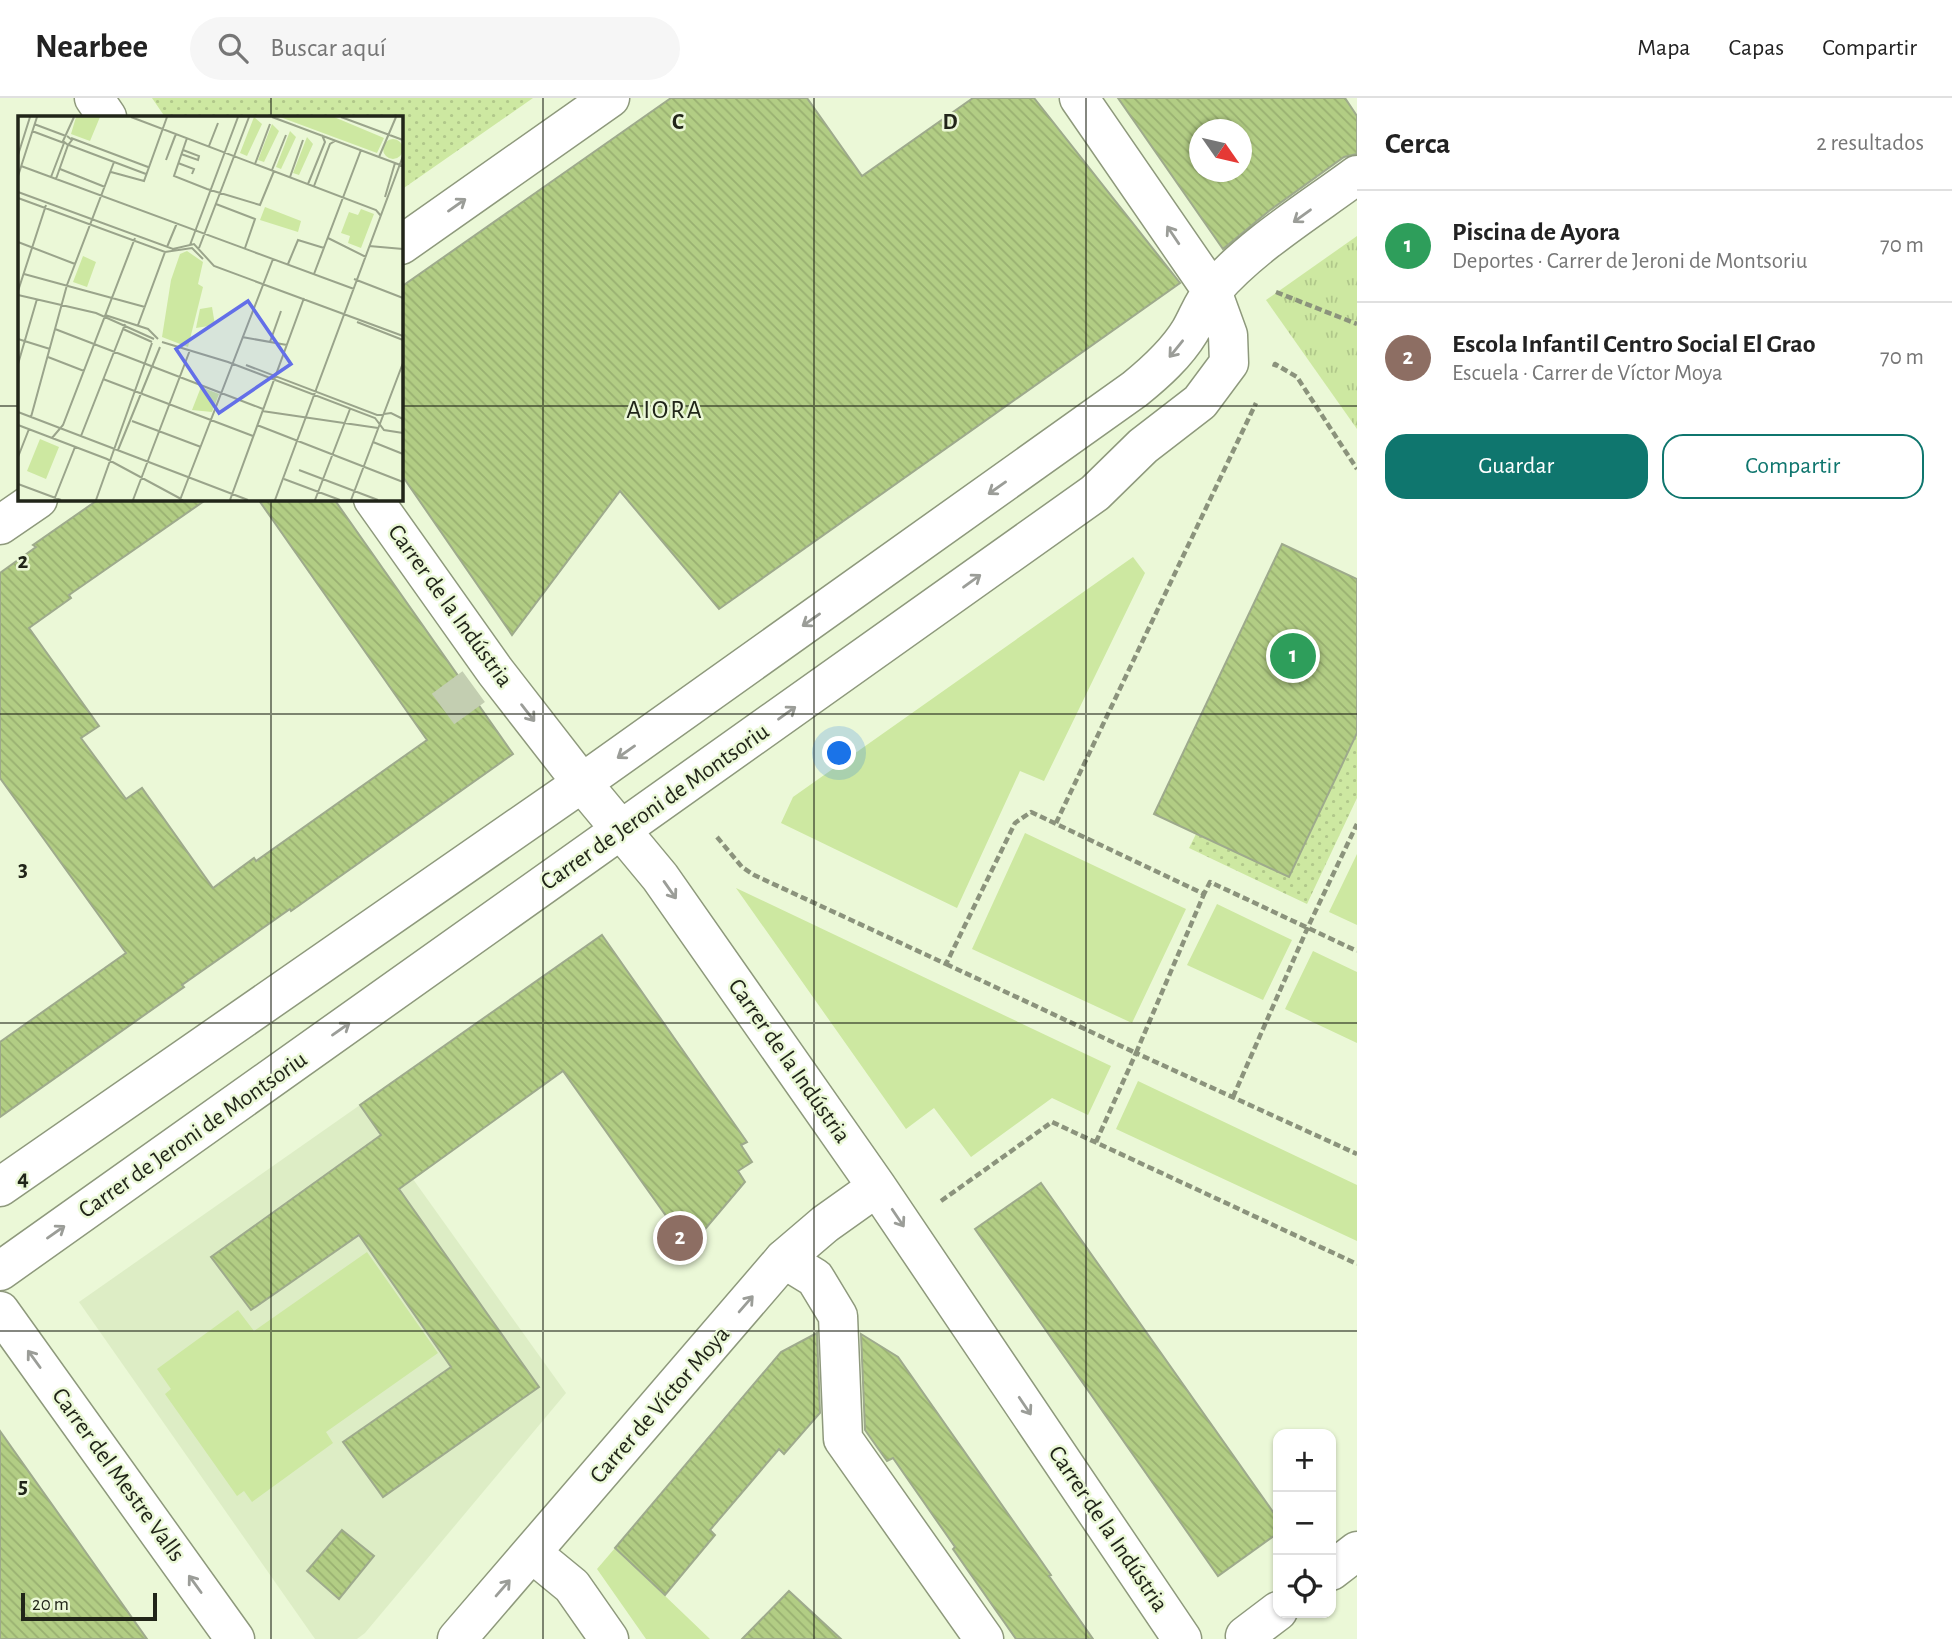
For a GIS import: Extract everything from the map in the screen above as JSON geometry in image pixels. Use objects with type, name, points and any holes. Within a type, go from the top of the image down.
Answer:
[{"type":"street","points":[[94,98],[106,116]]},
{"type":"street","name":"Carrer de Jeroni de Montsoriu","points":[[0,1271],[1096,493],[1143,446],[1200,402],[1229,363],[1228,335],[1212,291],[1079,98]]},
{"type":"street","points":[[402,244],[602,100]]},
{"type":"street","points":[[0,1186],[582,783],[1135,389],[1158,370],[1177,349],[1212,291],[1248,256],[1357,175]]},
{"type":"street","points":[[0,525],[37,500]]},
{"type":"street","name":"Carrer de la Indústria","points":[[374,500],[495,671],[582,783],[660,877],[877,1187],[1182,1639]]},
{"type":"street","name":"Carrer de Víctor Moya","points":[[457,1639],[533,1554],[784,1259],[825,1224],[877,1187]]},
{"type":"street","points":[[784,1259],[815,1278],[838,1316],[843,1439],[984,1639]]},
{"type":"street","name":"Carrer del Mestre Valls","points":[[0,1311],[235,1639]]},
{"type":"street","points":[[1336,1567],[1357,1551]]},
{"type":"street","points":[[533,1554],[572,1586],[609,1639]]},
{"type":"street","points":[[1245,1636],[1273,1615]]},
{"type":"path","points":[[1276,292],[1357,324]]},
{"type":"path","points":[[1270,375],[1275,364],[1297,377],[1357,469]]},
{"type":"path","points":[[1056,823],[1258,398]]},
{"type":"path","points":[[946,964],[1014,823],[1031,812],[1204,894]]},
{"type":"path","points":[[1233,1097],[1357,824]]},
{"type":"path","points":[[717,837],[742,867],[754,875],[1357,1154]]},
{"type":"path","points":[[1096,1142],[1210,882],[1357,951]]},
{"type":"path","points":[[941,1201],[1052,1122],[1357,1264]]},
{"type":"shaded area","points":[[360,1105],[566,1393],[365,1633],[357,1639],[315,1639],[79,1302]]},
{"type":"green space","points":[[152,98],[533,98],[402,189],[402,116],[164,116]]},
{"type":"green space","points":[[1357,236],[1357,429],[1266,300]]},
{"type":"green space","points":[[1133,557],[1145,573],[1044,781],[1020,771],[957,908],[781,823],[793,797]]},
{"type":"green space","points":[[1357,733],[1357,798],[1307,904],[1189,848],[1196,834],[1289,877]]},
{"type":"green space","points":[[1025,833],[1186,909],[1132,1023],[972,949]]},
{"type":"green space","points":[[1357,854],[1357,925],[1329,912]]},
{"type":"green space","points":[[736,888],[1111,1066],[1088,1115],[1052,1098],[971,1157],[934,1108],[906,1129]]},
{"type":"green space","points":[[1217,904],[1292,940],[1263,1000],[1187,965]]},
{"type":"green space","points":[[1313,951],[1357,972],[1357,1043],[1285,1009]]},
{"type":"green space","points":[[1138,1081],[1357,1185],[1357,1241],[1116,1129]]},
{"type":"green space","points":[[367,1252],[438,1353],[326,1432],[333,1443],[252,1502],[244,1491],[237,1496],[165,1394],[171,1389],[157,1369],[238,1310],[254,1331]]},
{"type":"green space","points":[[615,1548],[710,1639],[646,1639],[597,1569]]},
{"type":"building","points":[[671,98],[807,98],[862,176],[973,98],[1034,98],[1180,283],[719,609],[620,491],[512,635],[402,475],[402,286]]},
{"type":"building","points":[[1118,98],[1345,98],[1357,116],[1357,154],[1344,157],[1269,211],[1223,249]]},
{"type":"building","points":[[98,500],[206,500],[69,595],[71,598],[29,628],[99,726],[81,738],[126,799],[142,788],[213,888],[254,858],[256,861],[427,740],[259,500],[335,500],[513,754],[182,985],[184,987],[0,1117],[0,1042],[126,953],[0,778],[0,573],[36,547],[33,545]]},
{"type":"building","points":[[1282,544],[1357,579],[1357,733],[1289,877],[1154,814]]},
{"type":"building","points":[[602,935],[747,1142],[741,1145],[752,1162],[738,1171],[745,1182],[689,1248],[563,1071],[399,1189],[539,1387],[383,1497],[343,1442],[451,1367],[359,1235],[251,1310],[211,1257],[381,1135],[360,1105]]},
{"type":"building","points":[[1041,1183],[1273,1512],[1273,1537],[1218,1576],[975,1229]]},
{"type":"building","points":[[817,1333],[820,1413],[784,1454],[779,1449],[710,1530],[715,1535],[665,1595],[615,1548],[781,1352]]},
{"type":"building","points":[[861,1334],[898,1357],[1093,1639],[1016,1639],[893,1458],[887,1461],[865,1430]]},
{"type":"building","points":[[0,1431],[75,1537],[147,1639],[0,1639]]},
{"type":"building","points":[[342,1530],[374,1556],[339,1599],[307,1571]]},
{"type":"building","points":[[789,1591],[841,1639],[742,1639]]},
{"type":"tunnel","points":[[443,709],[495,671]]},
{"type":"place","name":"Piscina de Ayora","points":[[1293,656]]},
{"type":"place","name":"Escola Infantil Centro Social El Grao","points":[[680,1238]]},
{"type":"district","name":"AIORA","points":[[665,410]]}]
